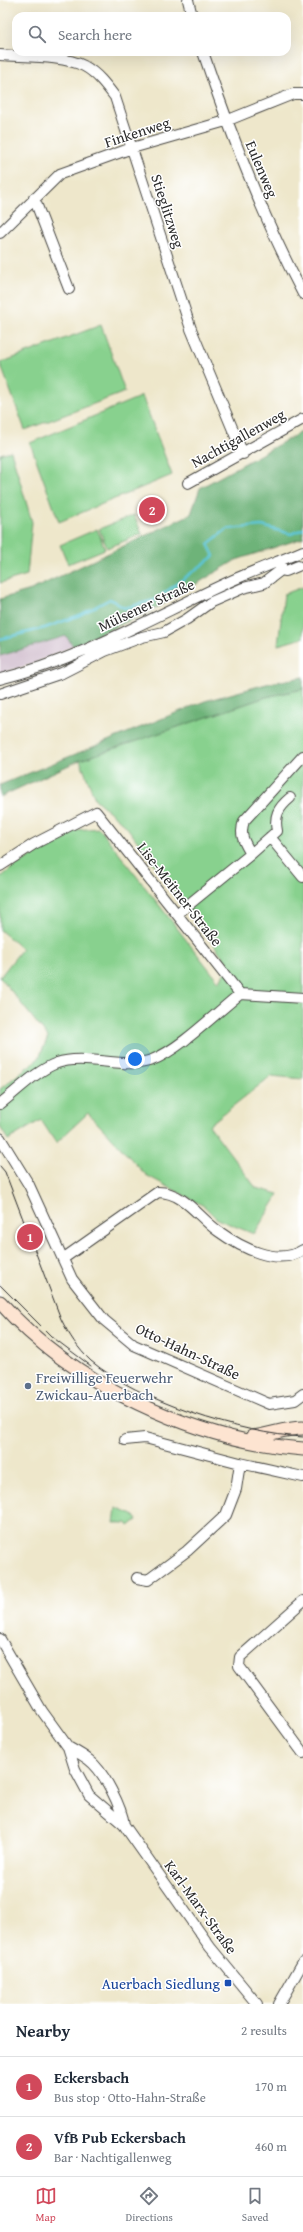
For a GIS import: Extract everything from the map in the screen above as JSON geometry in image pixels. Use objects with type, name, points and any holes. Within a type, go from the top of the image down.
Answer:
[{"type":"street","points":[[188,0],[191,12]]},
{"type":"street","name":"Stieglitzweg","points":[[0,55],[12,56]]},
{"type":"street","name":"Stieglitzweg","points":[[12,56],[61,60],[83,66],[103,82],[115,97],[191,329],[242,454]]},
{"type":"street","name":"Eulenweg","points":[[204,56],[226,121],[251,185],[303,294]]},
{"type":"street","name":"Finkenweg","points":[[0,233],[60,174],[132,148],[226,121],[293,94],[303,94]]},
{"type":"street","points":[[34,198],[69,288]]},
{"type":"street","name":"Nachtigallenweg","points":[[188,483],[303,419]]},
{"type":"street","name":"Mülsener Straße","points":[[0,679],[35,671],[124,633],[233,580],[281,565],[303,551]]},
{"type":"street","points":[[0,694],[62,673],[105,651],[142,637],[164,632],[187,619],[211,602],[243,588],[264,583],[281,565],[286,571],[298,566]]},
{"type":"street","points":[[252,854],[242,838],[241,827],[244,821],[303,756]]},
{"type":"street","points":[[177,914],[252,854],[277,831],[275,816],[279,809],[290,798]]},
{"type":"street","name":"Lise-Meitner-Straße","points":[[0,866],[34,844],[96,812],[240,994]]},
{"type":"street","points":[[270,837],[303,877]]},
{"type":"street","points":[[0,1104],[43,1071],[58,1063],[74,1060],[136,1062],[151,1060],[176,1046],[240,994],[303,998]]},
{"type":"street","name":"Otto-Hahn-Straße","points":[[0,1138],[29,1185],[64,1258],[72,1279],[104,1320],[134,1345],[269,1404],[295,1400],[303,1394]]},
{"type":"street","points":[[64,1258],[158,1192],[170,1192],[181,1198],[218,1232],[263,1254],[286,1255],[303,1250]]},
{"type":"street","points":[[0,1302],[33,1334],[85,1375],[152,1410],[230,1437],[303,1449]]},
{"type":"street","points":[[230,1437],[258,1436],[293,1428],[303,1428]]},
{"type":"street","points":[[125,1440],[145,1438],[240,1463],[303,1477]]},
{"type":"street","points":[[137,1578],[148,1580],[187,1551],[226,1515],[236,1489],[240,1463]]},
{"type":"street","points":[[303,1601],[240,1657],[239,1666],[303,1754]]},
{"type":"street","name":"Karl-Marx-Straße","points":[[0,1639],[42,1711],[68,1747],[75,1769],[89,1796],[124,1825],[210,1947],[257,2004]]},
{"type":"street","name":"Karl-Marx-Straße","points":[[68,1747],[91,1760],[106,1781],[123,1815],[124,1825]]},
{"type":"street","points":[[278,2004],[303,1962]]},
{"type":"shaded area","points":[[67,635],[73,646],[30,665],[0,673],[0,656]]},
{"type":"green space","points":[[101,325],[125,392],[25,430],[0,363]]},
{"type":"green space","points":[[142,396],[172,475],[59,522],[30,443]]},
{"type":"green space","points":[[303,431],[303,538],[236,560],[155,609],[73,646],[66,636],[0,656],[0,599],[31,590],[191,514],[200,488]]},
{"type":"green space","points":[[11,451],[32,522],[27,575],[0,583],[0,454]]},
{"type":"green space","points":[[134,515],[142,534],[107,548],[99,529]]},
{"type":"green space","points":[[97,529],[105,549],[68,564],[60,545]]},
{"type":"green space","points":[[303,587],[303,638],[278,645],[284,594]]},
{"type":"green space","points":[[303,677],[303,689],[266,697],[80,760],[0,797],[0,785],[205,701],[270,683]]},
{"type":"green space","points":[[303,689],[303,1079],[271,1076],[209,1125],[256,1188],[279,1194],[254,1234],[217,1219],[204,1206],[146,1175],[88,1113],[56,1143],[41,1120],[8,1140],[0,1127],[0,1089],[39,1058],[48,1037],[0,977],[22,949],[0,930],[0,878],[13,867],[76,830],[99,828],[219,982],[229,965],[126,826],[95,799],[80,760],[266,697]]},
{"type":"green space","points":[[116,1508],[133,1515],[137,1520],[129,1526],[127,1523],[114,1523]]},
{"type":"waterway","points":[[0,639],[45,628],[80,615],[110,599],[124,608],[155,600],[214,556],[208,544],[227,529],[262,526],[291,534],[303,529]]},
{"type":"tram line","points":[[0,1166],[5,1172],[61,1319],[74,1342],[91,1361],[111,1376],[136,1389],[163,1402],[192,1413],[250,1429],[278,1435],[303,1437]]},
{"type":"tram line","points":[[0,1285],[51,1336],[91,1366]]},
{"type":"place","name":"VfB Pub Eckersbach","points":[[152,510]]},
{"type":"place","name":"Eckersbach","points":[[30,1237]]},
{"type":"place","name":"Freiwillige Feuerwehr Zwickau-Auerbach","points":[[28,1386]]},
{"type":"place","name":"Auerbach Siedlung","points":[[228,1983]]}]
